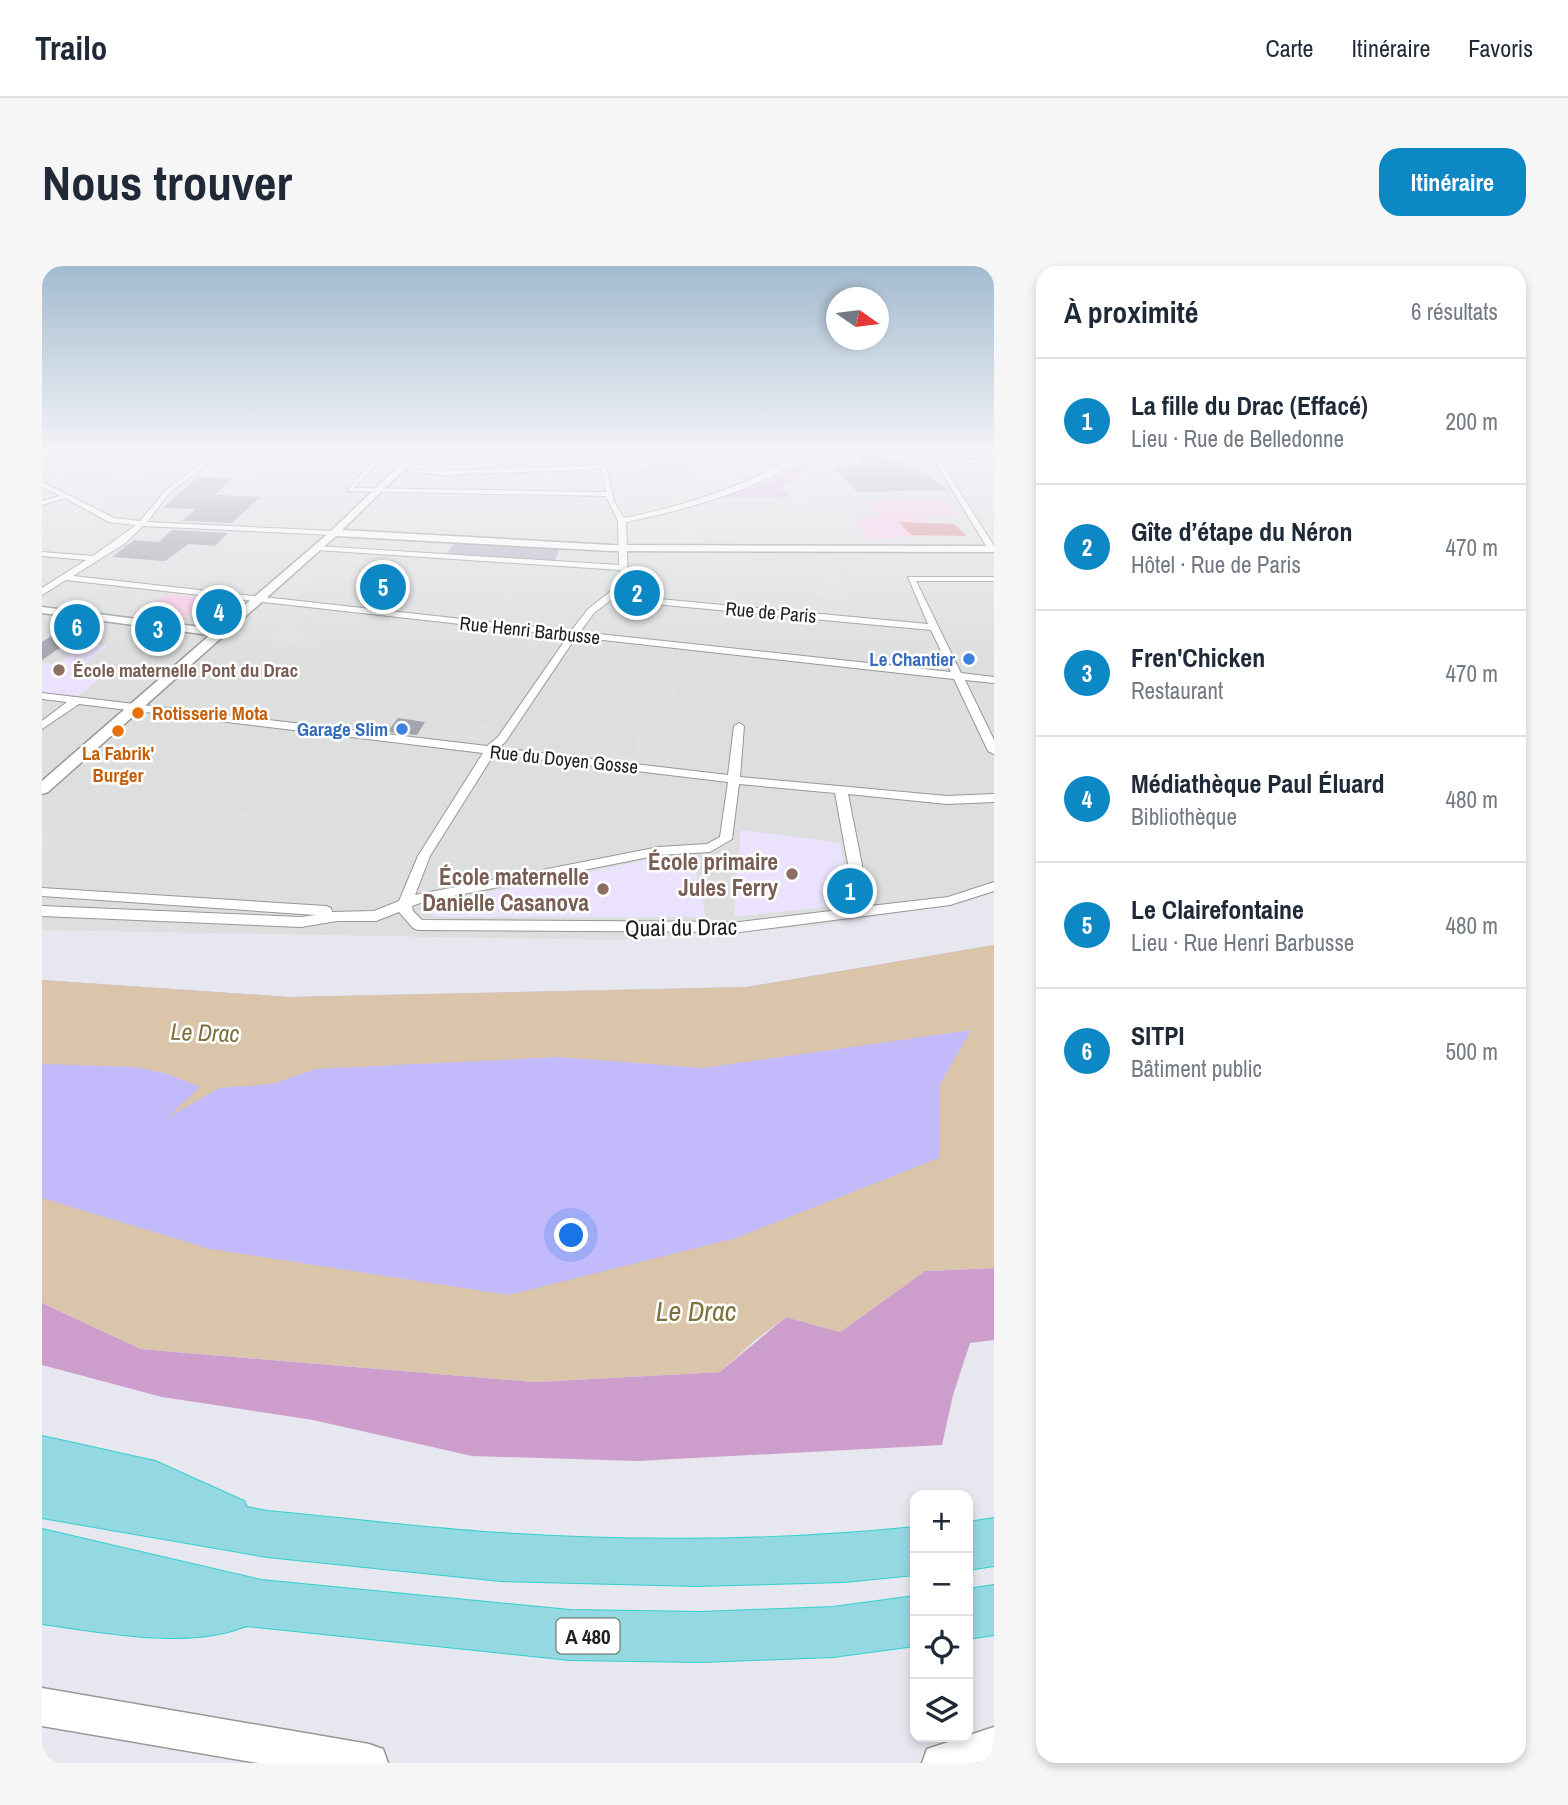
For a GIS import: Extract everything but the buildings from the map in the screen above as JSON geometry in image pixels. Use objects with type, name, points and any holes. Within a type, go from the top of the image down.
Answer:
[{"type":"highway","points":[[42,1458],[155,1484],[267,1534]]},
{"type":"highway","points":[[42,1495],[267,1534],[571,1561],[845,1558],[910,1552]]},
{"type":"highway","points":[[973,1545],[994,1542]]},
{"type":"highway","name":"A 480","points":[[42,1553],[261,1605],[570,1635],[727,1636],[833,1632],[910,1622]]},
{"type":"highway","points":[[42,1600],[154,1614],[261,1605]]},
{"type":"highway","points":[[973,1613],[994,1610]]},
{"type":"street","points":[[134,523],[623,548],[993,549]]},
{"type":"street","points":[[42,789],[345,523]]},
{"type":"street","points":[[405,904],[424,856],[491,749],[502,739],[591,611],[624,585],[622,523]]},
{"type":"street","points":[[977,523],[993,549]]},
{"type":"street","points":[[42,592],[96,559],[140,524]]},
{"type":"street","points":[[317,548],[625,568]]},
{"type":"street","points":[[42,554],[96,559]]},
{"type":"street","name":"Rue Henri Barbusse","points":[[66,578],[994,681]]},
{"type":"street","points":[[994,579],[911,579],[994,751]]},
{"type":"street","name":"Rue de Paris","points":[[608,597],[933,627]]},
{"type":"street","points":[[42,610],[220,633]]},
{"type":"street","name":"Rue du Doyen Gosse","points":[[42,696],[841,791],[947,800],[994,798]]},
{"type":"street","points":[[42,726],[77,700]]},
{"type":"street","points":[[42,911],[301,922],[337,916],[376,916],[419,898],[659,851],[716,847],[726,839],[739,726]]},
{"type":"street","points":[[841,791],[864,912]]},
{"type":"street","name":"Quai du Drac","points":[[405,904],[406,912],[418,925],[740,927],[950,901],[994,886]]},
{"type":"street","points":[[42,892],[267,906],[338,912],[337,916]]},
{"type":"street","points":[[42,1707],[369,1763]]},
{"type":"street","points":[[941,1763],[994,1746]]},
{"type":"shaded area","points":[[42,523],[994,523],[994,893],[967,902],[815,926],[617,940],[42,930]]},
{"type":"shaded area","points":[[711,523],[812,525],[811,523],[825,523],[829,530],[786,530],[831,533],[833,536],[699,533],[696,543],[682,543],[679,527]]},
{"type":"shaded area","points":[[857,523],[926,523],[936,535],[870,539]]},
{"type":"shaded area","points":[[900,523],[954,524],[967,536],[911,535]]},
{"type":"shaded area","points":[[455,542],[560,548],[554,562],[445,555]]},
{"type":"shaded area","points":[[817,562],[839,564],[849,597],[817,595],[813,586],[828,586]]},
{"type":"shaded area","points":[[322,565],[356,569],[353,574],[419,580],[393,611],[386,611],[389,606],[383,605],[390,598],[397,599],[408,584],[316,575],[288,599],[275,597],[308,568],[319,569]]},
{"type":"shaded area","points":[[166,594],[203,598],[196,603],[206,605],[199,611],[185,615],[188,619],[172,623],[132,618]]},
{"type":"shaded area","points":[[297,616],[306,617],[293,631],[323,635],[313,645],[262,639]]},
{"type":"shaded area","name":"École maternelle Pont du Drac","points":[[86,643],[108,646],[70,674],[99,679],[76,698],[42,694],[42,663],[57,664]]},
{"type":"shaded area","points":[[86,663],[157,673],[141,686],[69,675]]},
{"type":"shaded area","points":[[648,685],[678,689],[676,698],[663,697],[653,740],[668,742],[663,763],[588,757],[591,750],[633,755],[650,693],[646,692]]},
{"type":"shaded area","points":[[478,724],[497,727],[482,740],[441,736],[448,726],[476,727]]},
{"type":"shaded area","points":[[391,745],[411,749],[351,827],[329,822]]},
{"type":"shaded area","points":[[108,774],[125,777],[42,856],[42,836]]},
{"type":"shaded area","points":[[216,809],[286,820],[222,898],[196,896],[251,832],[243,822],[200,815]]},
{"type":"shaded area","name":"École primaire Jules Ferry","points":[[744,830],[840,843],[845,872],[849,875],[851,904],[734,917],[736,864],[739,864],[740,832]]},
{"type":"shaded area","name":"École maternelle Danielle Casanova","points":[[652,859],[693,859],[706,917],[445,917],[434,916],[420,908],[425,905]]},
{"type":"shaded area","points":[[994,1268],[994,1340],[970,1343],[953,1395],[942,1445],[638,1461],[472,1456],[313,1420],[162,1397],[42,1365],[42,1303],[141,1349],[535,1382],[720,1372],[786,1317],[840,1332],[925,1271]]},
{"type":"sand","points":[[994,945],[994,1268],[925,1271],[840,1332],[786,1317],[755,1340],[720,1372],[535,1382],[141,1349],[42,1303],[42,980],[289,997],[747,987]]},
{"type":"water","name":"Le Drac","points":[[994,945],[994,1268],[925,1271],[840,1332],[786,1317],[755,1340],[720,1372],[535,1382],[141,1349],[42,1303],[42,1198],[210,1249],[509,1295],[736,1238],[939,1158],[939,1086],[971,1030],[703,1068],[558,1057],[316,1069],[272,1084],[219,1088],[167,1118],[200,1087],[168,1074],[137,1067],[42,1064],[42,980],[289,997],[747,987]]},
{"type":"place","name":"Le Clairefontaine","points":[[383,587]]},
{"type":"place","name":"Gîte d’étape du Néron","points":[[637,593]]},
{"type":"place","name":"Médiathèque Paul Éluard","points":[[219,612]]},
{"type":"place","name":"SITPI","points":[[77,627]]},
{"type":"place","name":"Fren'Chicken","points":[[158,629]]},
{"type":"place","name":"Le Chantier","points":[[969,659]]},
{"type":"place","name":"École maternelle Pont du Drac","points":[[59,670]]},
{"type":"place","name":"Rotisserie Mota","points":[[138,713]]},
{"type":"place","name":"Garage Slim","points":[[402,729]]},
{"type":"place","name":"La Fabrik' Burger","points":[[118,731]]},
{"type":"place","name":"École primaire Jules Ferry","points":[[792,874]]},
{"type":"place","name":"École maternelle Danielle Casanova","points":[[603,889]]},
{"type":"place","name":"La fille du Drac (Effacé)","points":[[850,891]]}]
